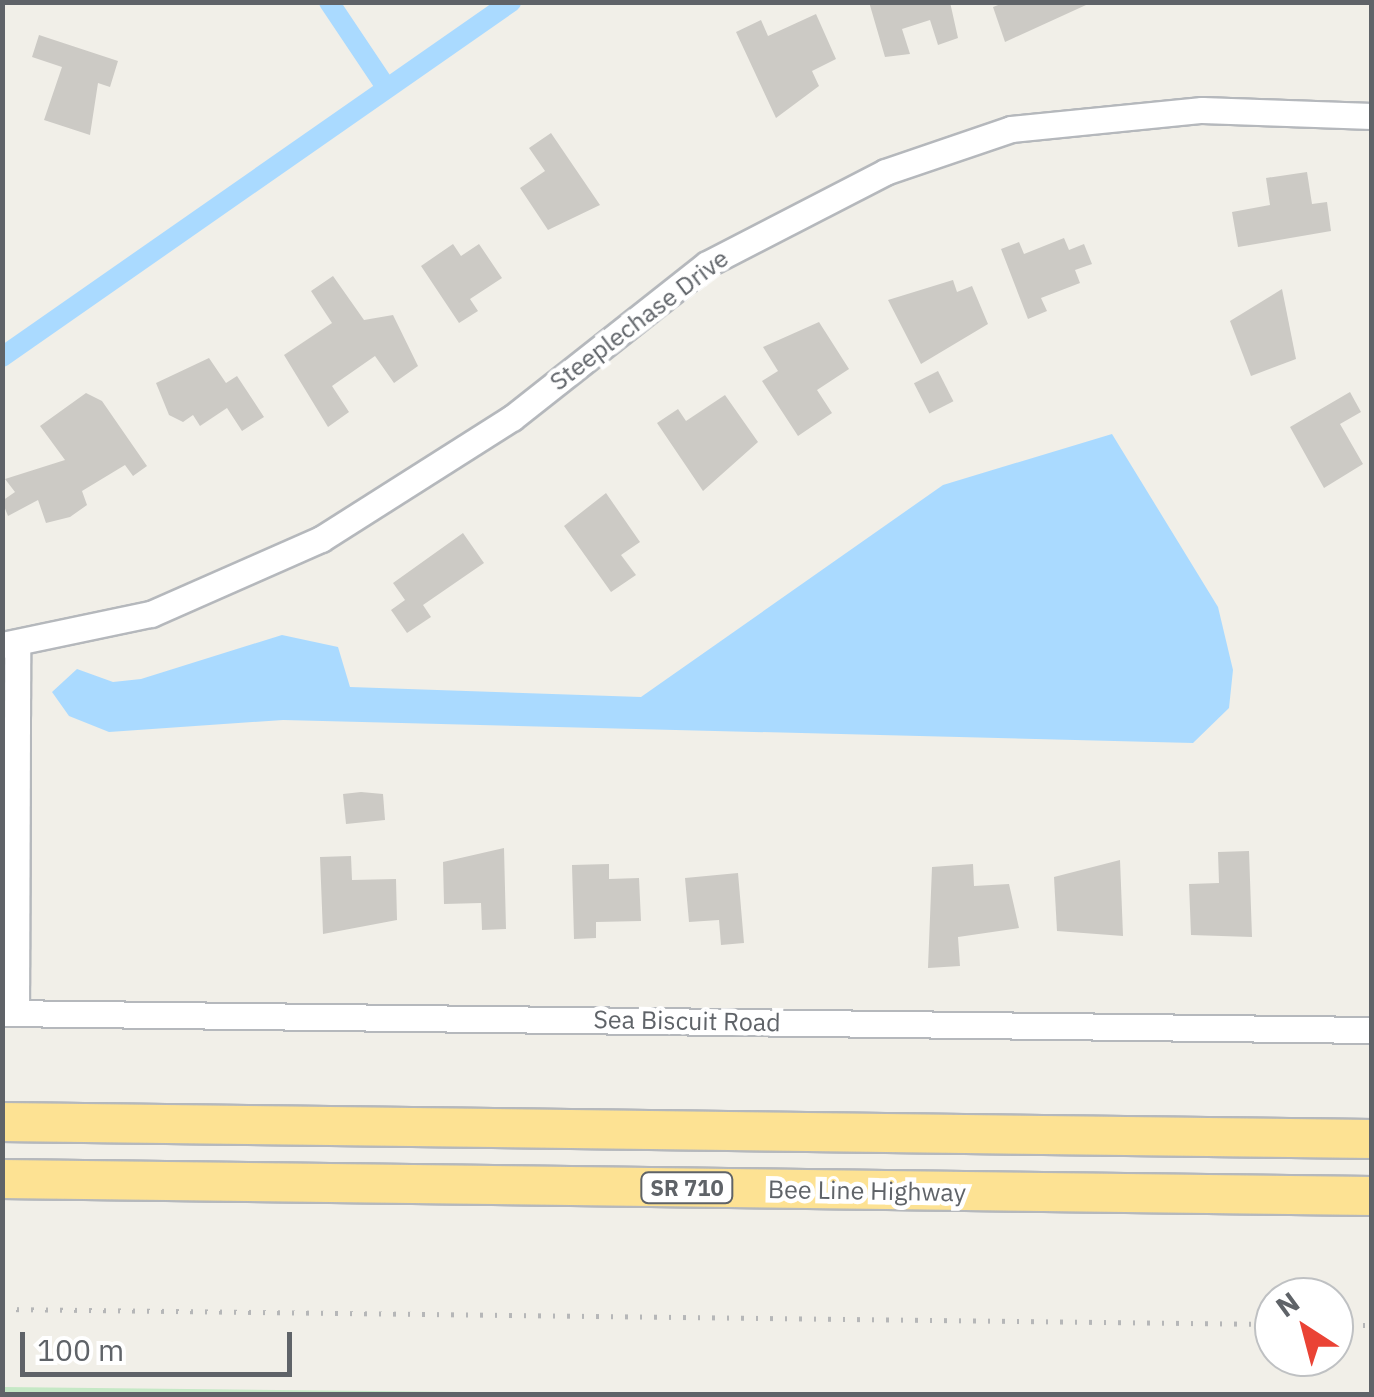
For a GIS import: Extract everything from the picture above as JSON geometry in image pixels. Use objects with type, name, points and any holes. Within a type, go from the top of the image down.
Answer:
[{"type":"highway","points":[[2,1122],[1372,1138]]},
{"type":"highway","name":"Bee Line Highway","points":[[2,1179],[1372,1196]]},
{"type":"street","name":"Steeplechase Drive","points":[[10,645],[186,601],[358,519],[512,418],[708,264],[885,172],[1011,129],[1202,110],[1372,116]]},
{"type":"street","points":[[9,1013],[10,645]]},
{"type":"street","name":"Sea Biscuit Road","points":[[9,1013],[1372,1030]]},
{"type":"green space","points":[[3,1387],[647,1394],[3,1394]]},
{"type":"water","points":[[1112,434],[1218,607],[1233,670],[1229,708],[1193,743],[283,720],[109,732],[69,716],[52,692],[77,669],[113,682],[141,679],[282,635],[338,647],[350,687],[641,697],[943,485]]},
{"type":"building","points":[[869,2],[950,2],[958,38],[938,45],[930,20],[902,29],[910,54],[885,57]]},
{"type":"building","points":[[1006,2],[1086,5],[1005,42],[993,7]]},
{"type":"building","points":[[816,14],[836,59],[812,71],[819,86],[776,118],[736,32],[761,20],[768,36]]},
{"type":"building","points":[[39,35],[118,61],[110,87],[98,83],[90,135],[44,120],[62,67],[32,57]]},
{"type":"building","points":[[551,133],[600,205],[548,230],[520,188],[545,171],[529,148]]},
{"type":"building","points":[[1307,172],[1312,204],[1327,202],[1331,231],[1238,247],[1232,212],[1270,205],[1266,178]]},
{"type":"building","points":[[1064,238],[1069,250],[1084,244],[1092,264],[1075,270],[1080,283],[1041,298],[1047,311],[1028,319],[1001,249],[1019,242],[1024,254]]},
{"type":"building","points":[[453,244],[461,256],[479,244],[502,278],[470,299],[478,311],[459,323],[421,266]]},
{"type":"building","points":[[333,276],[364,320],[393,315],[418,366],[394,383],[375,356],[332,386],[349,412],[328,427],[284,355],[332,323],[311,291]]},
{"type":"building","points":[[953,280],[957,292],[972,286],[988,324],[921,364],[888,300]]},
{"type":"building","points":[[1282,289],[1296,359],[1251,376],[1230,321]]},
{"type":"building","points":[[819,322],[849,369],[817,390],[832,413],[798,436],[762,381],[778,371],[763,347]]},
{"type":"building","points":[[209,358],[226,383],[237,376],[264,417],[242,431],[227,408],[200,426],[193,415],[183,422],[169,415],[156,383]]},
{"type":"building","points":[[938,371],[953,401],[929,414],[914,383]]},
{"type":"building","points":[[1350,392],[1361,412],[1340,424],[1363,464],[1324,488],[1290,427]]},
{"type":"building","points":[[86,393],[102,401],[147,466],[133,476],[125,465],[82,491],[87,505],[70,517],[46,523],[38,500],[8,516],[2,501],[15,492],[5,479],[65,460],[40,426]]},
{"type":"building","points":[[725,395],[758,442],[703,491],[657,423],[678,409],[686,421]]},
{"type":"building","points":[[606,493],[640,542],[621,555],[636,575],[611,592],[564,526]]},
{"type":"building","points":[[463,533],[484,563],[423,605],[431,617],[407,633],[391,610],[405,600],[393,583]]},
{"type":"building","points":[[343,794],[383,794],[385,820],[346,824]]},
{"type":"building","points":[[504,848],[506,929],[482,930],[481,903],[444,904],[443,862]]},
{"type":"building","points":[[1249,851],[1252,937],[1191,935],[1189,884],[1219,883],[1218,852]]},
{"type":"building","points":[[351,856],[352,880],[396,879],[397,920],[323,934],[320,857]]},
{"type":"building","points":[[1120,860],[1123,936],[1057,931],[1054,877]]},
{"type":"building","points":[[609,864],[609,879],[639,878],[641,921],[596,922],[596,938],[574,939],[572,865]]},
{"type":"building","points":[[973,864],[974,886],[1009,884],[1019,928],[958,937],[960,966],[928,968],[932,867]]},
{"type":"building","points":[[738,873],[744,943],[721,945],[719,920],[689,922],[685,878]]},
{"type":"waterway","points":[[329,2],[386,87]]},
{"type":"waterway","points":[[2,357],[511,2]]},
{"type":"railway","points":[[2,1309],[1254,1324]]},
{"type":"railway","points":[[1354,1325],[1372,1325]]}]
